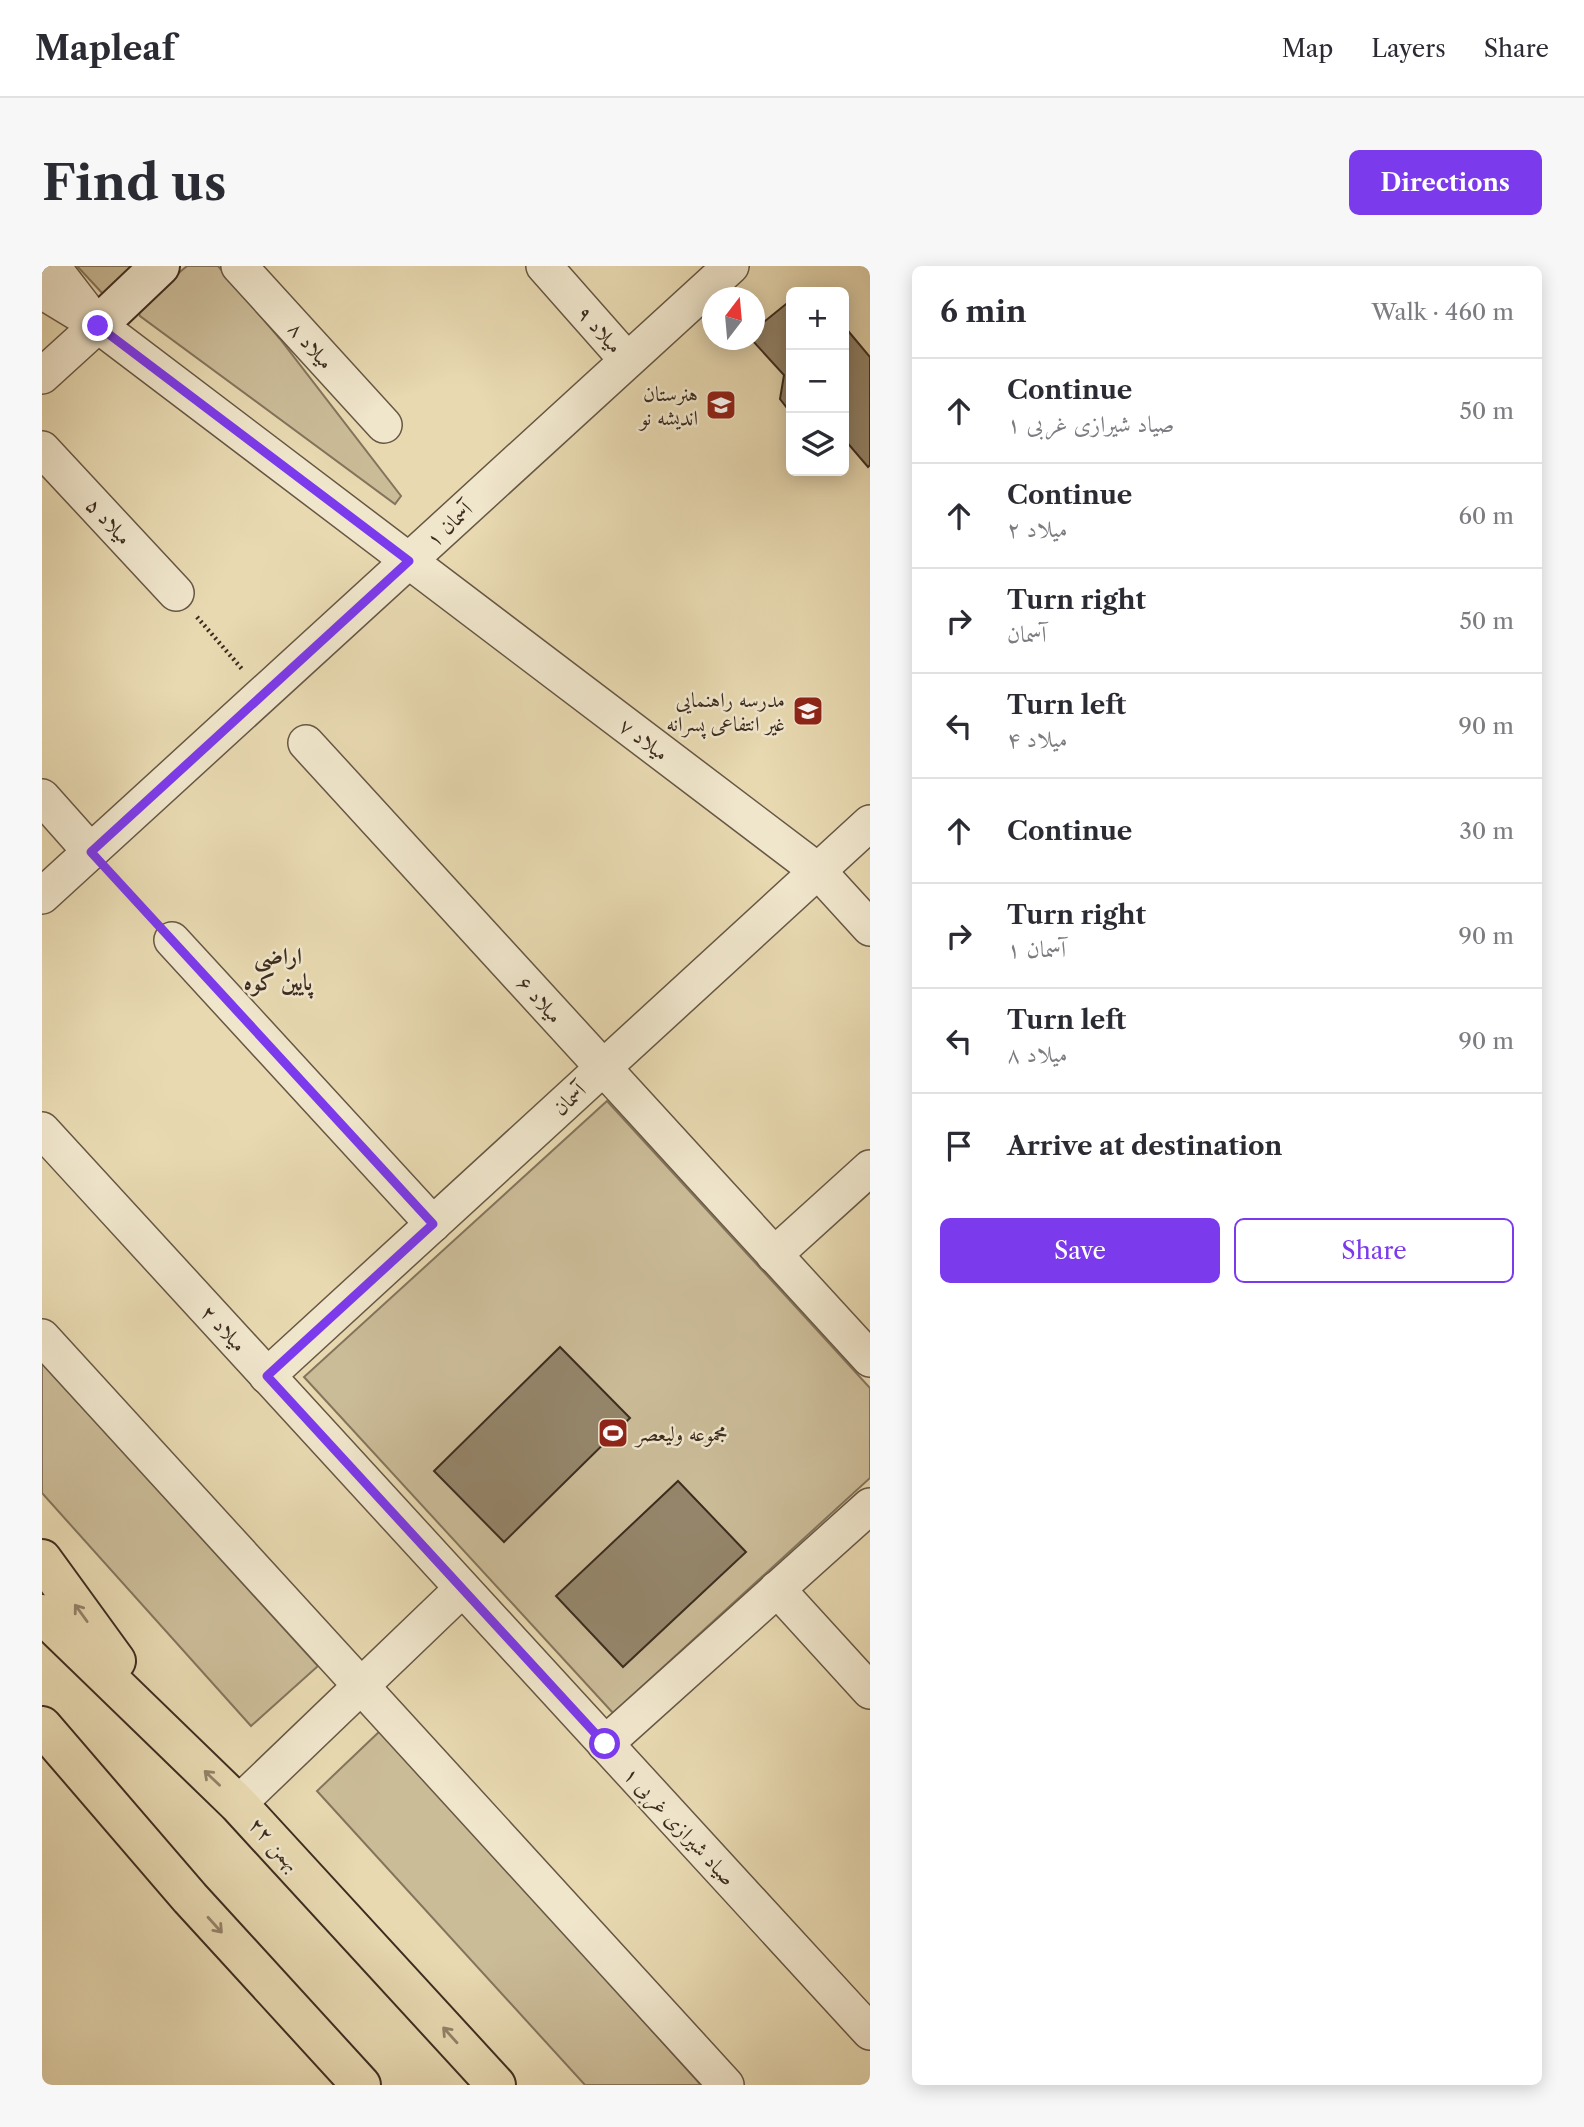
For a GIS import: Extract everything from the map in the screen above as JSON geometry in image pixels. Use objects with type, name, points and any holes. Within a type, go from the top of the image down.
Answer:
[{"type":"highway","points":[[42,1559],[180,1747]]},
{"type":"highway","name":"۲۲ بهمن","points":[[44,1616],[238,1804],[496,2085]]},
{"type":"highway","points":[[42,1726],[190,1898],[362,2085]]},
{"type":"highway","points":[[42,1761],[190,1898]]},
{"type":"street","points":[[52,266],[98,326]]},
{"type":"street","points":[[42,376],[160,266]]},
{"type":"street","name":"میلاد ۸","points":[[239,266],[383,425]]},
{"type":"street","name":"میلاد ۹","points":[[544,266],[627,360]]},
{"type":"street","name":"آسمان ۱","points":[[42,896],[731,266]]},
{"type":"street","points":[[42,291],[98,326],[409,561]]},
{"type":"street","name":"میلاد ۵","points":[[42,449],[176,593]]},
{"type":"street","name":"میلاد ۷","points":[[409,561],[818,871],[870,928]]},
{"type":"street","name":"میلاد ۶","points":[[306,743],[870,1359]]},
{"type":"street","points":[[42,797],[91,852]]},
{"type":"street","name":"آسمان","points":[[267,1376],[870,823]]},
{"type":"street","points":[[172,940],[433,1224]]},
{"type":"street","name":"میلاد ۲","points":[[42,1130],[462,1589]]},
{"type":"street","points":[[774,1255],[870,1168]]},
{"type":"street","points":[[42,1337],[726,2085]]},
{"type":"street","points":[[605,1744],[870,1506]]},
{"type":"street","points":[[238,1804],[462,1589]]},
{"type":"street","name":"صیاد شیرازی غربی ۱","points":[[462,1589],[870,2032]]},
{"type":"street","points":[[777,1589],[870,1690]]},
{"type":"path","points":[[91,852],[172,940]]},
{"type":"shaded area","points":[[77,266],[136,266],[104,295]]},
{"type":"shaded area","points":[[187,266],[218,266],[280,339],[401,496],[395,504],[140,316],[137,308]]},
{"type":"shaded area","name":"مجموعه ولیعصر","points":[[607,1101],[870,1388],[870,1478],[613,1713],[304,1377]]},
{"type":"shaded area","points":[[42,1363],[318,1666],[251,1726],[42,1493]]},
{"type":"shaded area","points":[[381,1730],[701,2085],[585,2085],[317,1791]]},
{"type":"building","points":[[786,304],[786,407],[780,399],[784,375],[761,350],[765,350],[765,321]]},
{"type":"building","points":[[849,332],[870,357],[868,467],[849,445]]},
{"type":"building","points":[[560,1347],[630,1418],[504,1542],[434,1471]]},
{"type":"building","points":[[678,1481],[746,1552],[623,1667],[556,1596]]},
{"type":"place","name":"هنرستان اندیشه نو","points":[[721,405]]},
{"type":"place","name":"مدرسه راهنمایی غیر انتفاعی پسرانه","points":[[808,711]]},
{"type":"place","name":"مجموعه ولیعصر","points":[[613,1433]]},
{"type":"district","name":"اراضی پایین کوه","points":[[278,969]]},
{"type":"route","points":[[98,326],[409,561],[91,852],[433,1224],[267,1376],[605,1744]]}]
